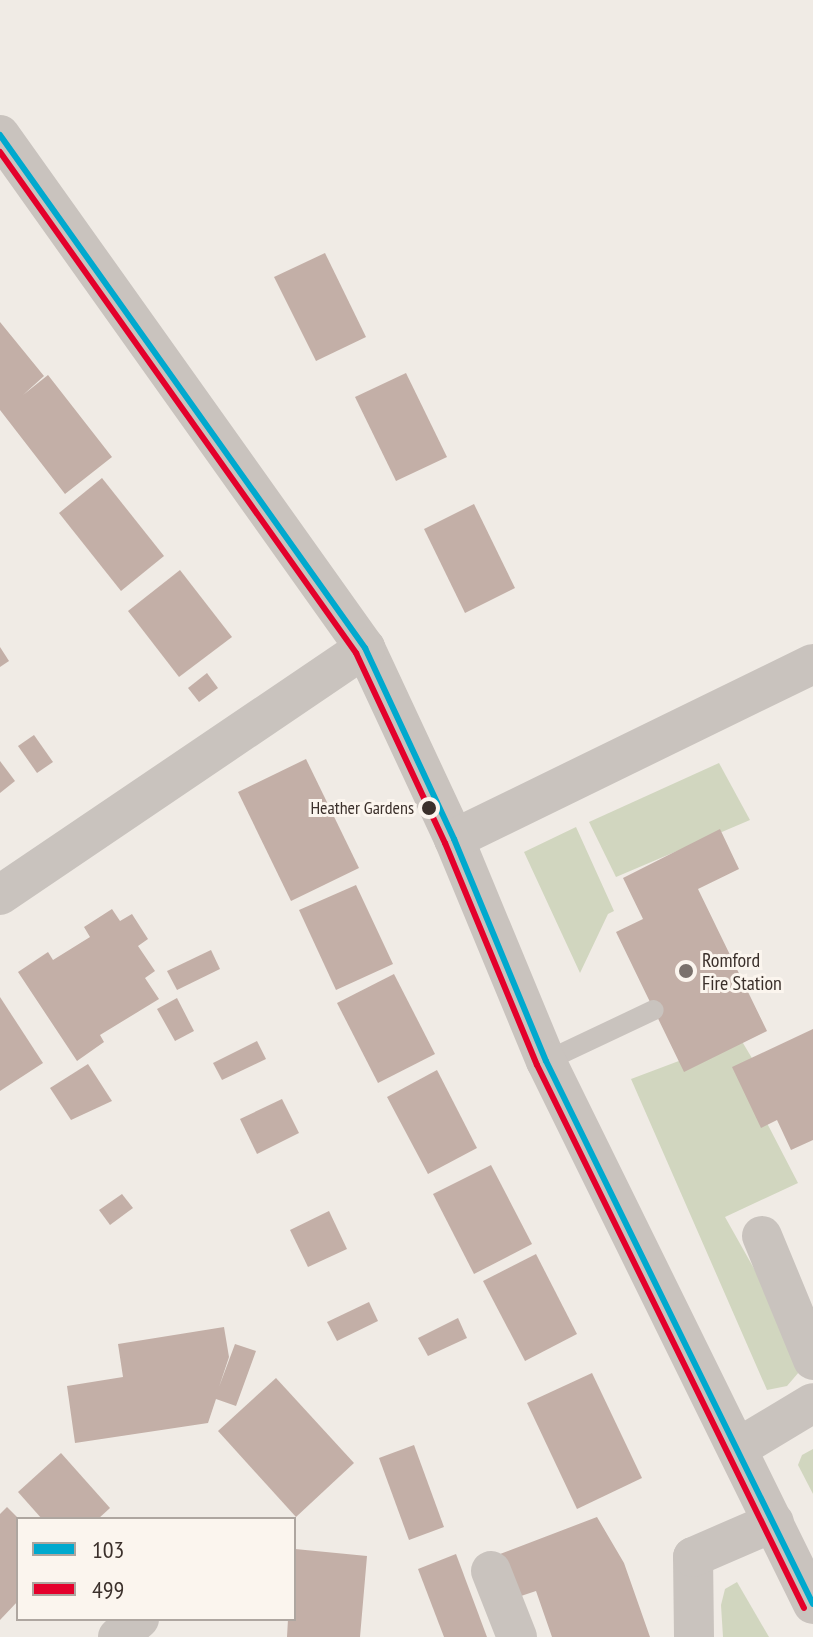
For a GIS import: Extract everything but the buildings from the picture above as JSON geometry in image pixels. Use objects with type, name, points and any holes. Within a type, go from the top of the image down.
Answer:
[{"type":"street","points":[[0,135],[365,648],[454,839],[546,1061],[813,1604]]},
{"type":"street","points":[[0,895],[365,648]]},
{"type":"street","points":[[454,839],[813,664]]},
{"type":"street","points":[[762,1236],[813,1360]]},
{"type":"street","points":[[738,1448],[813,1403]]},
{"type":"street","points":[[694,1637],[693,1557],[774,1522]]},
{"type":"street","points":[[491,1571],[517,1637]]},
{"type":"street","points":[[118,1637],[137,1621]]},
{"type":"lane","points":[[546,1061],[654,1010]]},
{"type":"green space","points":[[719,763],[750,820],[616,877],[589,822]]},
{"type":"green space","points":[[576,827],[614,911],[608,914],[580,973],[524,852]]},
{"type":"green space","points":[[740,1038],[756,1065],[741,1073],[798,1183],[725,1217],[797,1345],[799,1372],[787,1386],[767,1390],[631,1079]]},
{"type":"green space","points":[[813,1449],[813,1494],[798,1465],[802,1455]]},
{"type":"green space","points":[[737,1582],[769,1637],[723,1637],[721,1605],[725,1589]]},
{"type":"transit line","name":"103","points":[[0,135],[365,648],[454,839],[546,1061],[813,1604]]},
{"type":"transit line","name":"499","points":[[0,152],[356,653],[445,843],[537,1065],[804,1608]]},
{"type":"place","name":"Heather Gardens","points":[[429,808]]},
{"type":"place","name":"Romford Fire Station","points":[[686,971]]}]
